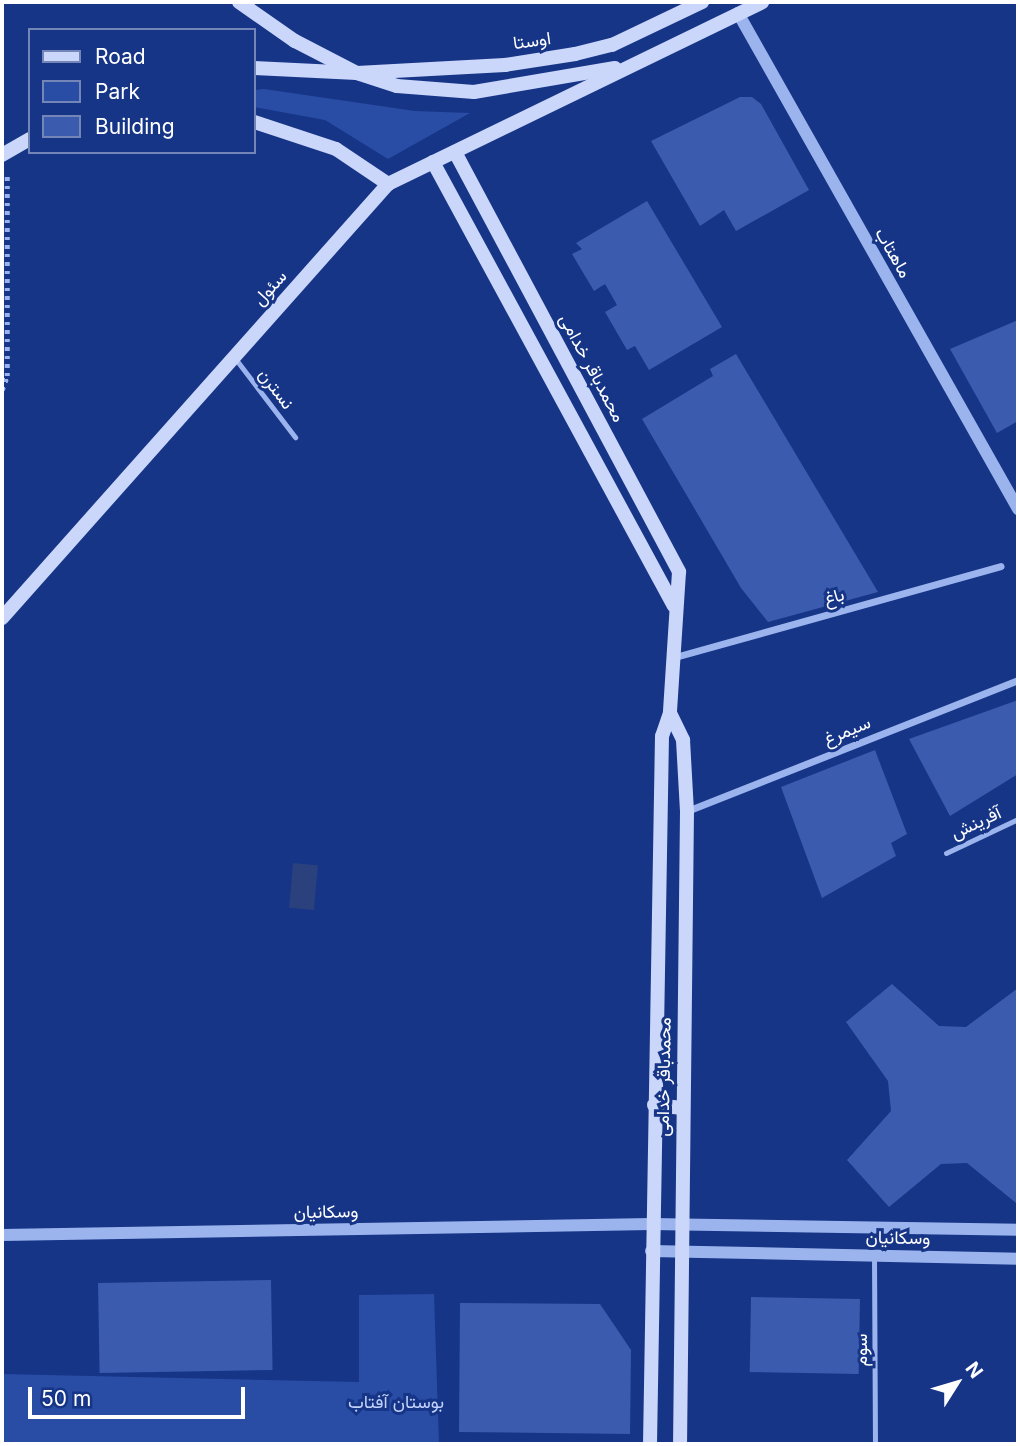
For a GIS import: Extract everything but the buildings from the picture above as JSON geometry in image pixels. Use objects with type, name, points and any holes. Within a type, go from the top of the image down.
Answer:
[{"type":"main road","points":[[240,2],[295,41],[357,73]]},
{"type":"main road","name":"اوستا","points":[[357,73],[491,66],[575,54],[612,45],[702,2]]},
{"type":"main road","name":"سئول","points":[[2,618],[388,184],[762,2]]},
{"type":"main road","name":"سئول","points":[[256,68],[357,73],[397,86],[474,92],[630,66]]},
{"type":"main road","points":[[256,123],[336,149],[388,184]]},
{"type":"main road","points":[[5,153],[28,140]]},
{"type":"main road","name":"محمدباقر خدامی","points":[[455,152],[679,572],[674,606],[670,713],[662,736],[651,1224],[650,1444]]},
{"type":"main road","name":"محمدباقر خدامی","points":[[433,162],[674,606]]},
{"type":"main road","name":"محمدباقر خدامی","points":[[670,713],[683,740],[687,811],[680,1444]]},
{"type":"main road","points":[[654,1105],[682,1108]]},
{"type":"street","name":"ماهتاب","points":[[738,13],[1018,509]]},
{"type":"street","name":"باغ","points":[[674,657],[1001,566]]},
{"type":"street","name":"سیمرغ","points":[[687,811],[1018,680]]},
{"type":"street","name":"وسکانیان","points":[[2,1235],[651,1224],[1018,1230]]},
{"type":"street","name":"وسکانیان","points":[[651,1251],[1018,1259]]},
{"type":"lane","name":"نسترن","points":[[234,357],[295,437]]},
{"type":"lane","name":"آفرینش","points":[[946,853],[1018,818]]},
{"type":"lane","name":"سوم","points":[[874,1255],[876,1444]]},
{"type":"path","points":[[2,390],[7,376],[5,153]]},
{"type":"green space","points":[[256,90],[415,111],[470,113],[388,159],[325,120],[256,107]]},
{"type":"green space","name":"بوستان آفتاب","points":[[434,1294],[439,1444],[2,1444],[2,1374],[359,1382],[359,1295]]},
{"type":"shaded area","points":[[293,863],[318,865],[314,910],[289,908]]}]
